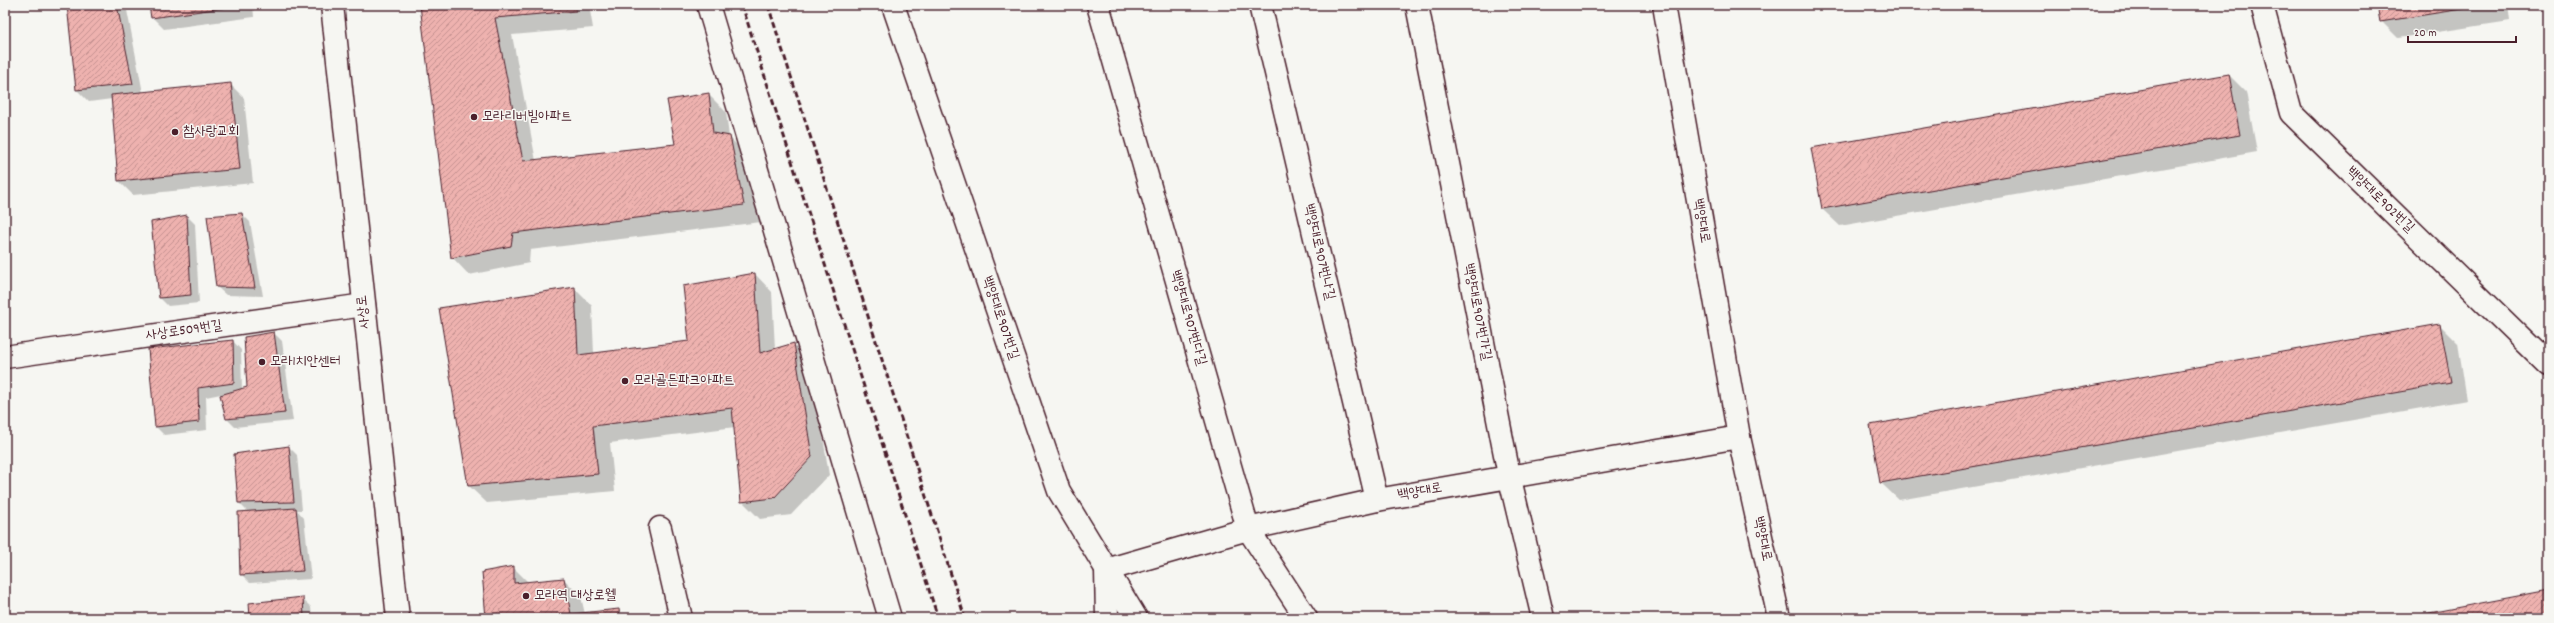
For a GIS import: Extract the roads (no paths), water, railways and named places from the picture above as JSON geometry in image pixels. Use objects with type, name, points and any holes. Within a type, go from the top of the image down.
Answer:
[{"type":"street","name":"사상로","points":[[332,5],[398,618]]},
{"type":"street","points":[[708,5],[890,618]]},
{"type":"street","name":"백양대로907번길","points":[[893,5],[1059,491],[1136,618]]},
{"type":"street","name":"백양대로907번다길","points":[[1098,5],[1248,529],[1306,618]]},
{"type":"street","name":"백양대로907번나길","points":[[1260,5],[1377,500]]},
{"type":"street","name":"백양대로907번가길","points":[[1417,5],[1509,475],[1543,618]]},
{"type":"street","name":"백양대로","points":[[1664,5],[1739,437],[1779,618]]},
{"type":"street","name":"백양대로902번길","points":[[2262,5],[2291,113],[2549,365]]},
{"type":"street","name":"사상로509번길","points":[[5,357],[364,305]]},
{"type":"street","name":"백양대로","points":[[1106,570],[1248,529],[1377,500],[1509,475],[1739,437]]},
{"type":"street","points":[[660,528],[681,618]]},
{"type":"street","points":[[1106,570],[1107,618]]},
{"type":"railway","points":[[742,5],[938,618]]},
{"type":"railway","points":[[768,5],[965,618]]},
{"type":"place","name":"모라리버빌아파트","points":[[474,117]]},
{"type":"place","name":"참사랑교회","points":[[175,132]]},
{"type":"place","name":"모라1치안센터","points":[[262,362]]},
{"type":"place","name":"모라골든파크아파트","points":[[625,381]]},
{"type":"place","name":"모라역 대상로웰","points":[[526,596]]}]
